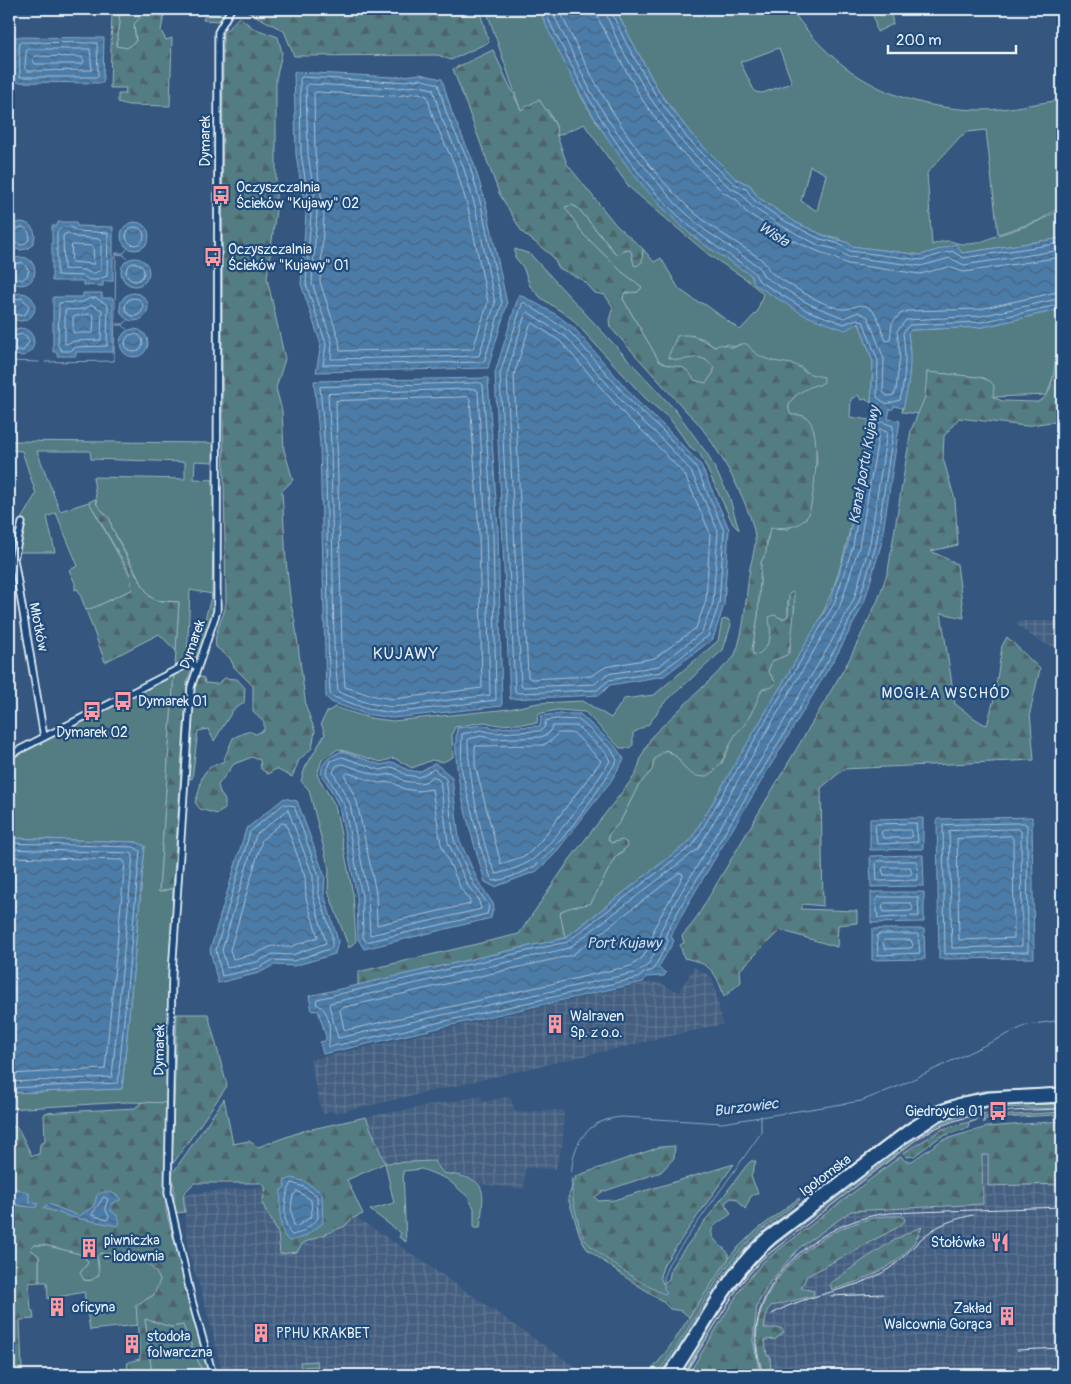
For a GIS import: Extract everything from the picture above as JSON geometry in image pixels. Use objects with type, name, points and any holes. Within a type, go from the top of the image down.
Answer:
[{"type":"main road","name":"Igołomska","points":[[666,1375],[727,1279],[753,1248],[909,1128],[938,1110],[971,1099],[998,1095],[1062,1092]]},
{"type":"main road","name":"Igołomska","points":[[674,1375],[732,1283],[754,1256],[912,1133],[946,1113],[976,1103],[1062,1098]]},
{"type":"street","name":"Dymarek","points":[[213,1375],[192,1301],[168,1193],[175,911],[191,687],[217,611],[218,32],[231,9]]},
{"type":"street","name":"Młotków","points":[[22,523],[11,560],[44,737]]},
{"type":"street","points":[[9,756],[184,666],[190,664],[197,666]]},
{"type":"shaded area","points":[[1016,621],[1062,621],[1062,649],[1040,642],[1019,627]]},
{"type":"shaded area","points":[[694,967],[712,977],[723,1024],[337,1113],[328,1111],[327,1114],[322,1114],[310,1060],[649,982],[660,983],[679,992]]},
{"type":"shaded area","points":[[481,1096],[483,1102],[510,1096],[515,1112],[564,1110],[563,1142],[556,1169],[525,1168],[524,1189],[480,1184],[469,1176],[443,1172],[434,1161],[385,1163],[366,1117]]},
{"type":"shaded area","points":[[1062,1108],[1062,1112],[983,1117],[982,1112]]},
{"type":"shaded area","points":[[979,1112],[980,1117],[950,1125],[918,1143],[768,1258],[742,1287],[688,1375],[683,1375],[742,1279],[767,1252],[920,1136],[950,1121]]},
{"type":"shaded area","points":[[1062,1125],[1062,1375],[700,1375],[763,1274],[851,1211],[940,1143]]},
{"type":"shaded area","points":[[304,1183],[418,1258],[587,1375],[223,1375],[206,1307],[189,1254],[183,1194]]},
{"type":"green space","points":[[112,9],[118,9],[120,23],[116,46],[127,48],[136,41],[134,24],[148,9],[165,9],[161,31],[166,40],[172,38],[170,106],[128,105],[118,102],[118,94],[125,94],[126,88],[110,88]]},
{"type":"green space","points":[[118,9],[147,10],[134,27],[136,41],[127,48],[116,46],[120,23]]},
{"type":"green space","points":[[207,9],[229,9],[219,21],[203,20]]},
{"type":"green space","points":[[243,9],[479,9],[489,42],[451,60],[438,55],[294,56],[284,31]]},
{"type":"green space","points":[[486,9],[540,9],[582,98],[599,126],[620,155],[667,211],[859,323],[873,362],[871,403],[866,399],[861,400],[858,395],[851,399],[850,417],[869,420],[856,500],[845,552],[828,602],[816,627],[690,841],[565,938],[560,913],[571,907],[591,903],[615,857],[624,851],[616,841],[611,843],[608,839],[609,834],[620,822],[638,786],[652,770],[654,760],[666,750],[680,759],[685,769],[722,763],[735,734],[743,726],[762,688],[774,679],[768,671],[772,661],[790,652],[791,627],[795,606],[788,600],[788,616],[783,619],[774,615],[768,644],[758,655],[753,654],[752,649],[758,616],[761,562],[765,554],[771,528],[789,529],[812,485],[817,462],[814,431],[809,420],[804,416],[791,415],[789,405],[791,400],[800,392],[815,384],[820,385],[801,367],[777,363],[760,357],[739,344],[735,347],[727,344],[714,347],[704,339],[691,335],[688,357],[703,358],[714,367],[714,372],[706,384],[693,380],[686,370],[682,368],[659,361],[623,299],[624,293],[638,292],[642,287],[622,272],[583,234],[564,207],[572,205],[578,208],[615,253],[629,249],[632,251],[633,261],[642,255],[643,249],[654,262],[661,258],[679,289],[696,301],[706,305],[740,330],[757,312],[763,294],[746,279],[709,255],[630,188],[584,124],[557,136],[556,126],[548,110],[521,111]]},
{"type":"green space","points":[[615,9],[791,9],[809,33],[850,71],[873,85],[897,96],[952,108],[982,110],[1012,108],[1062,100],[1062,206],[1038,221],[998,234],[986,130],[967,132],[960,137],[927,173],[932,245],[945,241],[962,244],[978,243],[1035,223],[1062,208],[1062,238],[962,253],[955,245],[921,255],[851,246],[838,238],[823,235],[797,223],[758,197],[750,185],[736,179],[692,135],[659,92]],"holes":[[[779,48],[792,83],[762,93],[755,92],[740,62]],[[810,166],[826,174],[817,211],[801,201]]]},
{"type":"green space","points":[[872,9],[890,9],[893,24],[877,32]]},
{"type":"green space","points":[[239,17],[253,28],[278,37],[282,53],[276,79],[276,210],[267,278],[285,359],[276,388],[282,411],[284,450],[293,480],[282,491],[286,561],[306,707],[315,731],[312,748],[299,760],[292,777],[276,769],[268,774],[261,769],[260,760],[252,757],[234,764],[218,785],[220,793],[225,800],[225,809],[217,814],[200,809],[195,802],[202,778],[208,769],[223,762],[233,738],[248,731],[256,734],[264,730],[264,722],[253,712],[253,686],[234,667],[230,658],[216,647],[215,641],[226,603],[222,361],[223,34]]},
{"type":"green space","points":[[493,50],[521,110],[539,99],[556,126],[557,136],[567,164],[616,225],[643,249],[642,262],[637,266],[634,265],[631,251],[625,249],[617,255],[578,208],[572,205],[565,207],[583,234],[622,272],[642,287],[638,292],[624,293],[623,299],[659,361],[664,364],[682,367],[694,380],[706,383],[714,372],[714,367],[708,361],[702,358],[680,360],[668,357],[677,336],[688,335],[697,337],[714,347],[723,345],[735,347],[747,344],[762,357],[794,365],[808,373],[824,377],[824,382],[810,387],[795,396],[789,405],[791,415],[805,417],[813,428],[816,466],[813,493],[809,514],[805,519],[797,525],[771,528],[767,539],[766,553],[761,562],[758,616],[752,649],[753,654],[758,655],[769,642],[769,617],[774,615],[783,619],[788,616],[789,594],[793,592],[794,596],[793,624],[789,651],[787,655],[772,661],[768,671],[776,683],[772,687],[762,689],[746,723],[735,735],[720,764],[709,775],[702,777],[690,773],[671,752],[666,750],[661,752],[654,760],[652,770],[638,786],[620,822],[609,834],[608,839],[611,843],[622,840],[626,842],[627,847],[615,857],[591,903],[563,910],[560,913],[565,938],[358,985],[358,972],[519,934],[570,859],[636,774],[642,755],[652,736],[734,657],[741,636],[754,549],[755,537],[752,524],[738,489],[718,452],[697,422],[610,327],[609,320],[613,307],[605,295],[595,293],[584,281],[559,268],[551,255],[522,232],[499,193],[453,69]]},
{"type":"green space","points":[[515,249],[530,254],[676,411],[708,455],[729,496],[739,530],[733,524],[700,454],[690,447],[670,419],[645,398],[571,318],[541,298],[530,286],[523,267],[515,257]]},
{"type":"green space","points":[[1062,309],[1062,350],[1057,353],[1055,371],[1047,395],[993,397],[985,378],[927,372],[927,391],[920,414],[902,412],[909,372],[908,333],[911,330],[983,327]]},
{"type":"green space","points":[[1062,350],[1062,424],[1051,422],[1026,426],[959,418],[944,436],[943,458],[955,500],[958,545],[931,551],[957,564],[964,618],[941,613],[955,704],[987,725],[994,699],[1002,646],[1007,637],[1040,669],[1030,712],[1034,760],[844,769],[821,788],[823,906],[803,904],[801,909],[857,911],[857,923],[838,925],[837,947],[780,930],[740,970],[741,982],[724,997],[718,981],[711,970],[700,963],[684,958],[680,945],[684,943],[682,936],[694,922],[848,662],[878,600],[888,571],[911,430],[925,397],[927,372],[979,377],[990,381],[994,386],[993,397],[1002,401],[1037,402],[1043,399],[1050,388],[1057,353]]},
{"type":"green space","points":[[9,441],[214,443],[215,462],[195,461],[194,479],[214,480],[212,593],[215,611],[198,656],[194,658],[212,594],[190,590],[187,660],[192,659],[175,666],[179,602],[154,600],[147,593],[112,528],[110,519],[97,505],[93,477],[185,479],[185,462],[91,459],[90,451],[37,451],[60,511],[89,502],[133,581],[133,590],[86,610],[78,589],[75,590],[75,583],[69,570],[78,566],[56,513],[47,517],[55,552],[17,552],[20,521],[36,494],[22,451],[9,450]]},
{"type":"green space","points":[[95,499],[97,505],[110,519],[112,528],[132,568],[150,597],[159,601],[179,602],[176,651],[159,634],[105,662],[86,610],[132,590],[130,573],[89,502]]},
{"type":"green space","points":[[728,619],[731,625],[723,650],[663,704],[649,724],[633,733],[633,745],[629,748],[620,748],[585,712],[557,710],[538,714],[537,723],[499,725],[484,722],[455,727],[452,734],[453,757],[443,762],[432,760],[412,768],[394,758],[381,762],[338,749],[322,760],[317,775],[335,805],[353,894],[356,941],[349,948],[328,891],[329,869],[309,790],[301,781],[305,768],[325,734],[321,723],[327,712],[335,707],[369,718],[393,721],[509,709],[538,703],[583,701],[611,718],[624,699],[654,695],[718,641],[722,620]]},
{"type":"green space","points":[[192,666],[187,683],[173,888],[159,892],[174,674]]},
{"type":"green space","points":[[174,674],[159,892],[173,888],[167,1103],[127,1102],[9,1109],[9,1093],[122,1089],[145,846],[136,842],[9,838],[9,760]]},
{"type":"green space","points":[[199,676],[204,678],[205,683],[217,684],[225,678],[237,679],[245,688],[244,703],[233,710],[214,741],[208,729],[198,731],[192,779],[188,778],[194,688]]},
{"type":"green space","points":[[177,1014],[208,1014],[227,1086],[172,1165]]},
{"type":"green space","points":[[1050,1088],[978,1095],[806,1202],[804,1201],[908,1122],[939,1104],[982,1091]]},
{"type":"green space","points":[[224,1099],[233,1144],[249,1141],[258,1147],[303,1131],[366,1117],[385,1163],[347,1180],[363,1214],[353,1218],[345,1226],[303,1243],[297,1252],[280,1254],[278,1233],[262,1203],[266,1188],[262,1183],[194,1183],[183,1194],[185,1212],[174,1213],[172,1174]]},
{"type":"green space","points":[[142,1102],[167,1103],[166,1211],[211,1375],[204,1375],[183,1325],[171,1327],[145,1319],[152,1375],[103,1375],[127,1370],[128,1362],[140,1359],[136,1305],[154,1295],[160,1280],[155,1272],[143,1261],[127,1256],[100,1253],[97,1257],[99,1275],[92,1280],[84,1280],[80,1273],[88,1263],[84,1255],[45,1245],[34,1245],[30,1249],[39,1256],[39,1282],[29,1283],[31,1310],[33,1311],[34,1319],[20,1320],[22,1368],[9,1368],[9,1204],[23,1206],[32,1203],[9,1185],[9,1124],[18,1128],[32,1156],[39,1154],[40,1144],[45,1142],[44,1113],[135,1108]]},
{"type":"green space","points":[[1026,1104],[1062,1105],[1062,1108],[981,1109],[981,1107]]},
{"type":"green space","points":[[978,1108],[979,1112],[937,1126],[918,1136],[901,1150],[899,1148],[939,1121]]},
{"type":"green space","points":[[1062,1112],[1062,1118],[1055,1119],[1054,1115],[985,1119],[984,1123],[983,1117]]},
{"type":"green space","points":[[980,1119],[969,1123],[968,1128],[940,1137],[914,1156],[907,1157],[903,1153],[943,1129]]},
{"type":"green space","points":[[1062,1121],[1062,1184],[988,1186],[988,1155],[982,1155],[983,1204],[851,1211],[799,1248],[770,1282],[757,1305],[753,1340],[760,1375],[688,1375],[742,1287],[763,1262],[901,1156],[905,1161],[912,1161],[942,1140],[987,1127]]},
{"type":"green space","points":[[675,1146],[674,1158],[661,1172],[602,1192],[595,1197],[598,1201],[614,1200],[734,1164],[664,1264],[660,1276],[663,1284],[669,1279],[671,1268],[676,1260],[746,1166],[751,1161],[756,1161],[751,1176],[758,1193],[751,1196],[745,1209],[737,1199],[731,1198],[725,1203],[731,1214],[716,1225],[712,1232],[717,1243],[728,1253],[729,1258],[689,1317],[682,1311],[670,1309],[661,1300],[587,1249],[580,1236],[568,1198],[576,1176],[660,1147]]},
{"type":"green space","points":[[897,1150],[898,1152],[775,1245],[760,1259],[735,1289],[683,1375],[680,1375],[735,1286],[759,1257]]},
{"type":"green space","points":[[434,1161],[443,1173],[468,1178],[476,1182],[480,1187],[483,1202],[480,1228],[474,1228],[474,1208],[467,1196],[447,1179],[422,1169],[403,1171],[406,1242],[399,1237],[401,1233],[370,1210],[394,1203],[385,1163]]},
{"type":"green space","points":[[799,1198],[800,1200],[762,1230],[736,1255],[719,1277],[666,1362],[655,1375],[647,1375],[676,1337],[727,1259],[756,1231]]},
{"type":"green space","points":[[802,1202],[802,1205],[757,1241],[737,1261],[671,1364],[658,1375],[737,1257],[763,1231]]},
{"type":"green space","points":[[887,1216],[903,1216],[905,1220],[900,1226],[807,1276],[801,1288],[814,1291],[813,1296],[771,1306],[767,1311],[764,1328],[781,1328],[784,1332],[776,1339],[765,1340],[767,1356],[770,1356],[771,1375],[765,1375],[757,1346],[759,1319],[769,1293],[786,1269],[807,1249],[832,1233],[860,1222]]},
{"type":"green space","points":[[922,1227],[916,1240],[897,1260],[859,1281],[832,1290],[830,1284],[850,1269],[888,1244]]},
{"type":"green space","points":[[34,1245],[45,1245],[84,1255],[88,1263],[80,1273],[84,1280],[90,1281],[99,1267],[97,1254],[103,1253],[130,1257],[145,1262],[152,1267],[161,1283],[154,1295],[136,1305],[138,1325],[90,1330],[84,1292],[48,1299],[47,1282],[39,1282],[39,1256],[30,1249]]},
{"type":"green space","points":[[145,1318],[171,1327],[183,1325],[204,1375],[152,1375]]},
{"type":"green space","points":[[317,1361],[318,1373],[316,1366],[304,1367],[305,1374],[301,1373],[300,1362]]},
{"type":"green space","points":[[9,1368],[14,1374],[9,1375]]},
{"type":"water","points":[[540,9],[615,9],[659,92],[692,135],[736,179],[750,185],[758,197],[797,223],[823,235],[849,243],[851,246],[921,255],[956,244],[962,253],[1062,238],[1062,309],[983,327],[911,330],[908,333],[910,371],[903,408],[894,406],[893,409],[890,409],[888,419],[900,421],[881,545],[864,603],[839,651],[686,907],[671,936],[674,941],[658,968],[666,973],[664,976],[646,977],[643,982],[323,1054],[320,1042],[325,1041],[326,1037],[318,1010],[312,1011],[309,996],[565,938],[690,841],[830,602],[848,544],[869,419],[881,418],[882,408],[879,407],[879,404],[871,403],[873,362],[859,323],[845,330],[804,315],[754,284],[751,275],[694,237],[673,218],[635,176],[601,129],[546,26]]},
{"type":"water","points":[[14,37],[104,38],[103,83],[14,82]]},
{"type":"water","points":[[294,72],[395,77],[420,74],[442,79],[452,113],[473,161],[486,204],[507,304],[488,368],[316,372],[321,345],[301,284],[306,214],[296,155]]},
{"type":"water","points":[[21,222],[31,226],[35,236],[31,246],[21,250],[11,246],[7,236],[11,226]]},
{"type":"water","points":[[58,222],[76,222],[77,226],[113,227],[113,281],[103,281],[103,286],[83,285],[83,281],[52,281],[52,226],[57,226]]},
{"type":"water","points":[[135,222],[145,226],[149,236],[145,246],[135,250],[125,246],[121,236],[125,226]]},
{"type":"water","points":[[21,257],[31,261],[35,271],[31,281],[21,285],[11,281],[7,271],[11,261]]},
{"type":"water","points":[[135,258],[145,262],[149,272],[145,282],[135,286],[125,282],[121,272],[125,262]]},
{"type":"water","points":[[21,293],[31,297],[35,307],[31,317],[21,321],[11,317],[7,307],[11,297]]},
{"type":"water","points":[[83,293],[102,293],[102,298],[113,298],[113,352],[76,352],[76,356],[57,356],[57,352],[53,352],[53,297],[83,297]]},
{"type":"water","points":[[134,293],[144,297],[148,307],[144,317],[134,321],[124,317],[120,307],[124,297]]},
{"type":"water","points":[[519,294],[557,315],[574,328],[638,402],[701,465],[729,529],[724,605],[713,639],[664,676],[610,685],[600,695],[510,699],[495,373]]},
{"type":"water","points":[[20,328],[30,332],[34,342],[30,352],[20,356],[10,352],[6,342],[10,332]]},
{"type":"water","points":[[134,329],[144,333],[148,343],[144,353],[134,357],[124,353],[120,343],[124,333]]},
{"type":"water","points":[[488,378],[498,531],[502,706],[393,718],[365,714],[331,702],[326,697],[320,444],[314,381]]},
{"type":"water","points":[[580,714],[615,746],[624,759],[611,781],[553,856],[537,871],[495,887],[485,882],[469,826],[457,765],[457,728],[483,725],[494,728],[540,726],[541,716]]},
{"type":"water","points":[[342,751],[381,765],[393,762],[408,770],[419,772],[435,763],[452,777],[459,839],[478,881],[494,905],[491,918],[364,949],[358,939],[357,897],[339,806],[321,775],[324,763]]},
{"type":"water","points":[[284,798],[297,801],[325,877],[324,894],[338,941],[335,954],[294,966],[274,965],[259,973],[218,983],[210,950],[246,829]]},
{"type":"water","points":[[1032,817],[1034,958],[939,959],[937,819]]},
{"type":"water","points":[[923,818],[923,849],[870,850],[870,819]]},
{"type":"water","points":[[9,838],[136,842],[145,846],[122,1089],[9,1093]]},
{"type":"water","points":[[923,855],[924,886],[871,887],[870,856]]},
{"type":"water","points":[[871,892],[924,892],[924,922],[871,923]]},
{"type":"water","points":[[872,929],[924,929],[925,959],[872,960]]},
{"type":"water","points":[[292,1178],[306,1182],[322,1193],[323,1223],[304,1237],[290,1241],[283,1232],[280,1210],[281,1190],[285,1187],[284,1181]]},
{"type":"water","points":[[9,1186],[29,1193],[29,1201],[38,1204],[36,1208],[17,1205],[9,1200]]},
{"type":"water","points":[[103,1192],[111,1192],[122,1199],[111,1204],[111,1211],[117,1215],[120,1223],[118,1226],[71,1217],[43,1208],[49,1204],[79,1216],[94,1206],[97,1195]]},
{"type":"waterway","points":[[45,362],[114,361],[116,253],[124,253],[127,249]]},
{"type":"waterway","points":[[116,254],[124,255],[127,259]]},
{"type":"waterway","points":[[117,324],[124,324],[127,320]]},
{"type":"waterway","points":[[116,325],[123,325],[127,330]]},
{"type":"waterway","points":[[9,361],[39,362]]},
{"type":"waterway","name":"Burzowiec","points":[[761,1116],[761,1133],[669,1263],[664,1275],[664,1289],[667,1292],[665,1294],[623,1270],[586,1241],[580,1230],[572,1193],[573,1163],[576,1149],[583,1137],[592,1127],[606,1120],[623,1117],[722,1123],[861,1101],[899,1086],[1027,1025],[1062,1020]]},
{"type":"tram line","points":[[684,1375],[739,1286],[761,1260],[918,1138],[952,1122],[988,1113],[1062,1109]]},
{"type":"railway","points":[[763,1375],[756,1345],[758,1317],[769,1290],[786,1267],[807,1246],[833,1230],[861,1219],[889,1213],[1062,1207]]},
{"type":"railway","points":[[772,1314],[801,1301],[876,1276],[894,1265],[921,1239],[939,1226],[973,1215]]},
{"type":"railway","points":[[831,1296],[883,1294]]},
{"type":"railway","points":[[1017,1350],[1062,1348]]},
{"type":"railway","points":[[1017,1369],[1062,1368]]},
{"type":"place","name":"Oczyszczalnia Ścieków \"Kujawy\" 02","points":[[221,195]]},
{"type":"place","name":"Oczyszczalnia Ścieków \"Kujawy\" 01","points":[[213,257]]},
{"type":"place","name":"Dymarek 01","points":[[123,701]]},
{"type":"place","name":"Dymarek 02","points":[[92,711]]},
{"type":"place","name":"Walraven Sp. z o.o.","points":[[555,1024]]},
{"type":"place","name":"Giedroycia 01","points":[[998,1111]]},
{"type":"place","name":"Stołówka","points":[[1000,1242]]},
{"type":"place","name":"piwniczka - lodownia","points":[[89,1248]]},
{"type":"place","name":"oficyna","points":[[57,1307]]},
{"type":"place","name":"Zakład Walcownia Gorąca","points":[[1007,1316]]},
{"type":"place","name":"PPHU KRAKBET","points":[[261,1333]]},
{"type":"place","name":"stodoła folwarczna","points":[[132,1344]]},
{"type":"district","name":"KUJAWY","points":[[406,653]]},
{"type":"district","name":"MOGIŁA WSCHÓD","points":[[946,693]]},
{"type":"water label","name":"Wisła","points":[[774,234]]},
{"type":"water label","name":"Kanał portu Kujawy","points":[[864,465]]},
{"type":"water label","name":"Port Kujawy","points":[[624,943]]}]
